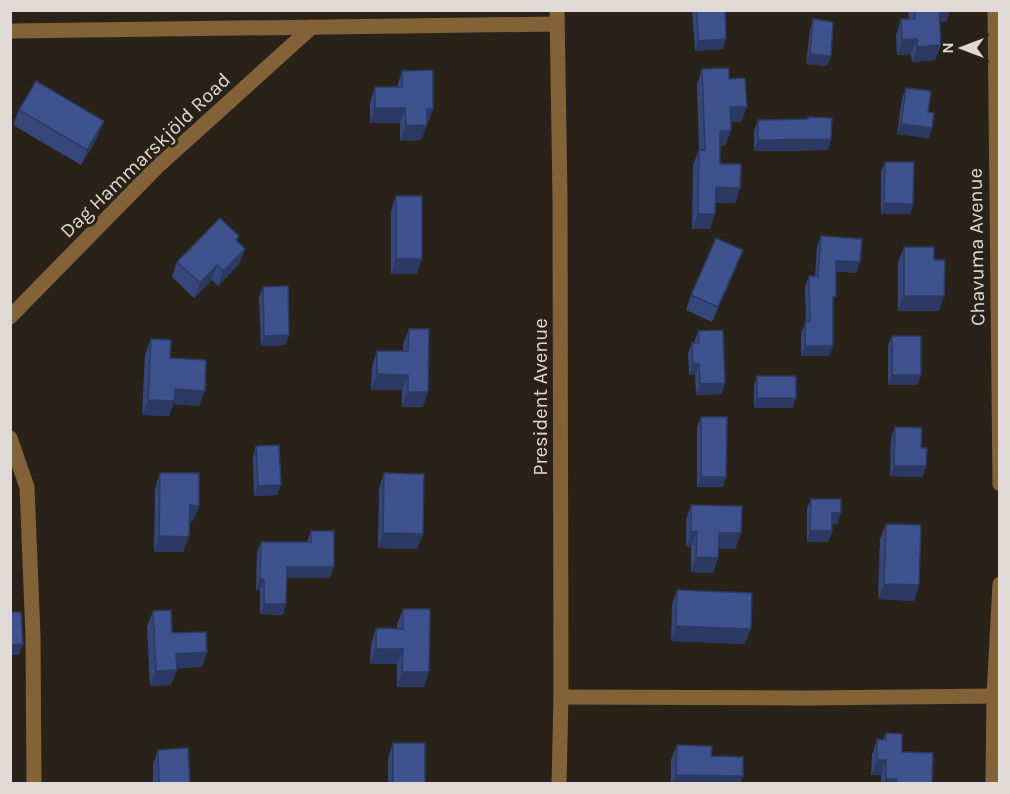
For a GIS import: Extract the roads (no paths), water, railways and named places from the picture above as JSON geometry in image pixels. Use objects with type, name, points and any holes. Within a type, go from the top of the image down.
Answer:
[{"type":"street","name":"Chavuma Avenue","points":[[995,10],[999,484]]},
{"type":"street","points":[[10,30],[312,27],[557,17]]},
{"type":"street","points":[[10,30],[557,17]]},
{"type":"street","name":"President Avenue","points":[[557,17],[560,198],[561,697],[559,783]]},
{"type":"street","name":"Dag Hammarskjöld Road","points":[[10,317],[157,167],[312,27]]},
{"type":"street","points":[[10,438],[27,486],[33,636],[34,783]]},
{"type":"street","points":[[993,783],[999,584]]},
{"type":"street","points":[[561,697],[994,696]]}]
